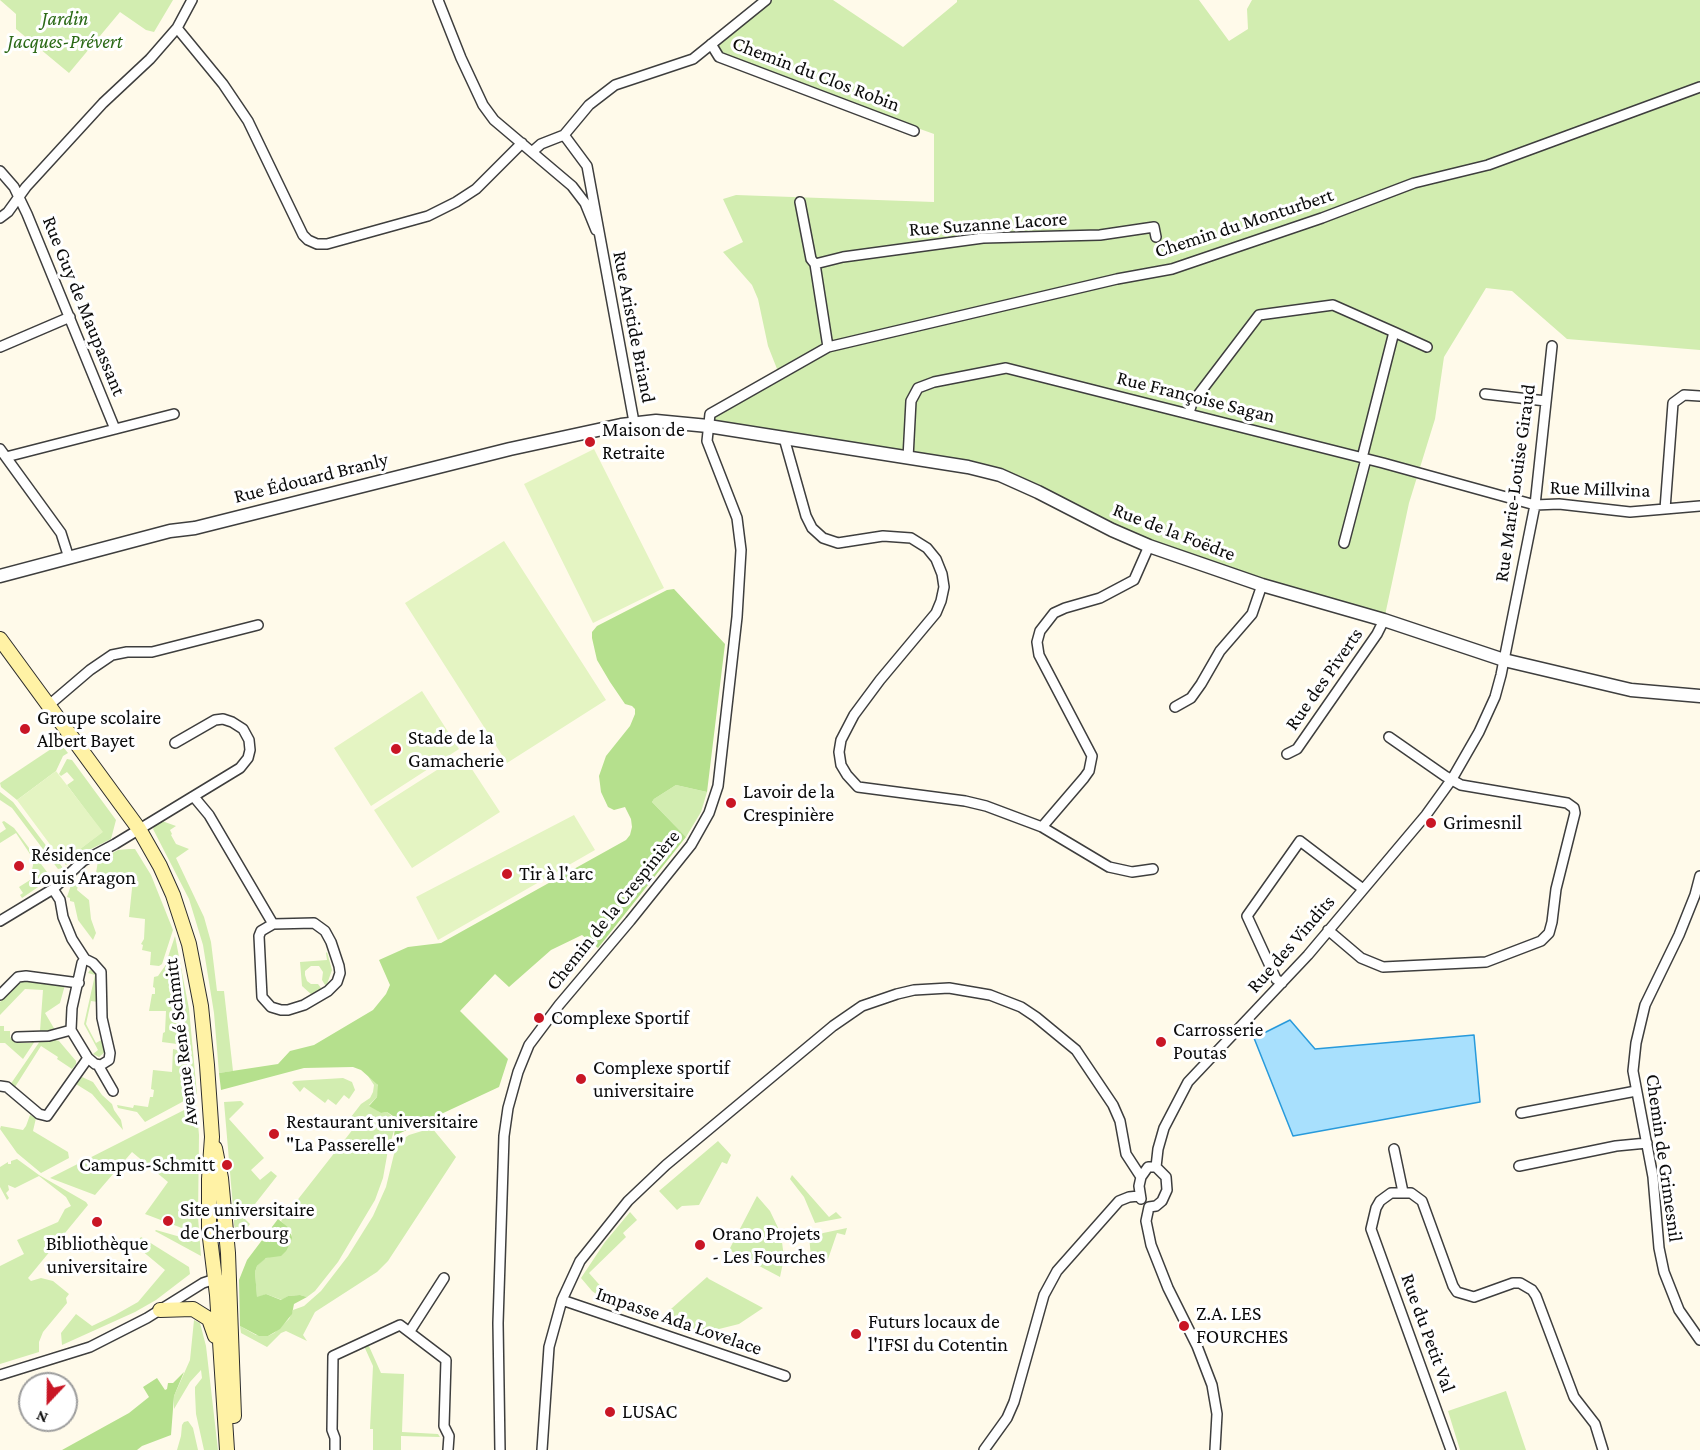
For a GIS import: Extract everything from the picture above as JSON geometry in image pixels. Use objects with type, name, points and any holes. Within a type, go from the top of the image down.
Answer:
[{"type":"main road","name":"Avenue René Schmitt","points":[[0,639],[139,829],[173,895],[189,944],[201,1006],[212,1137],[221,1178],[222,1365],[228,1450]]},
{"type":"main road","name":"Avenue René Schmitt","points":[[222,1278],[235,1450]]},
{"type":"main road","points":[[160,1310],[186,1308],[203,1314],[214,1330],[222,1365]]},
{"type":"street","points":[[0,218],[8,212],[84,123],[150,59],[177,28],[192,0]]},
{"type":"street","name":"Rue Aristide Briand","points":[[438,0],[460,58],[483,105],[494,120],[572,186],[585,203],[600,239]]},
{"type":"street","points":[[532,152],[541,144],[564,135],[588,105],[615,85],[693,59],[766,0]]},
{"type":"street","points":[[177,28],[223,84],[248,121],[303,235],[317,244],[327,244],[428,216],[476,189],[522,143]]},
{"type":"street","name":"Chemin du Clos Robin","points":[[711,44],[719,57],[914,131]]},
{"type":"street","name":"Chemin du Monturbert","points":[[708,426],[710,414],[828,346],[1106,281],[1172,269],[1322,218],[1414,183],[1488,165],[1700,87]]},
{"type":"street","name":"Rue Aristide Briand","points":[[564,135],[587,166],[633,422]]},
{"type":"street","name":"Rue Guy de Maupassant","points":[[0,171],[14,187],[19,197],[116,429]]},
{"type":"street","points":[[800,202],[811,259],[815,264],[828,346]]},
{"type":"street","name":"Rue Suzanne Lacore","points":[[815,264],[843,257],[983,238],[1100,235],[1154,227],[1156,237]]},
{"type":"street","points":[[1189,413],[1192,404],[1259,315],[1333,305],[1427,347]]},
{"type":"street","points":[[0,347],[70,317]]},
{"type":"street","points":[[1344,543],[1394,332]]},
{"type":"street","name":"Rue Marie-Louise Giraud","points":[[1504,660],[1534,505],[1552,346]]},
{"type":"street","name":"Rue Françoise Sagan","points":[[908,458],[911,401],[918,388],[934,382],[1006,368],[1189,413],[1534,505]]},
{"type":"street","points":[[1485,394],[1546,401]]},
{"type":"street","points":[[1665,509],[1673,403],[1684,395],[1700,396]]},
{"type":"street","points":[[69,558],[61,533],[3,453],[174,414]]},
{"type":"street","name":"Rue de la Foëdre","points":[[633,422],[656,421],[708,426],[968,467],[1000,475],[1149,546],[1262,585],[1384,620],[1504,660],[1623,688],[1700,696]]},
{"type":"street","name":"Rue Édouard Branly","points":[[0,576],[160,533],[195,528],[510,449],[633,422]]},
{"type":"street","name":"Chemin de la Crespinière","points":[[500,1450],[498,1323],[504,1136],[511,1097],[522,1061],[529,1045],[559,1005],[691,844],[709,813],[717,788],[737,617],[741,550],[737,518],[711,454],[707,437],[708,426]]},
{"type":"street","points":[[784,438],[806,516],[812,528],[822,538],[838,543],[883,536],[911,538],[927,548],[936,559],[942,574],[944,587],[936,613],[880,680],[854,715],[841,740],[839,752],[841,765],[847,775],[858,787],[965,801],[986,806],[1042,827],[1109,867],[1132,872],[1153,869]]},
{"type":"street","name":"Rue Millvina","points":[[1534,505],[1559,504],[1630,512],[1700,506]]},
{"type":"street","points":[[1042,827],[1089,771],[1092,756],[1039,655],[1037,642],[1040,631],[1054,613],[1100,598],[1134,580],[1149,546]]},
{"type":"street","points":[[1175,707],[1191,698],[1220,651],[1252,614],[1262,585]]},
{"type":"street","name":"Rue des Piverts","points":[[1287,754],[1297,749],[1377,634],[1384,620]]},
{"type":"street","points":[[49,705],[90,670],[112,656],[126,652],[152,652],[258,625]]},
{"type":"street","name":"Rue des Vindits","points":[[1156,1167],[1164,1128],[1188,1082],[1282,983],[1364,889],[1426,815],[1452,779],[1479,732],[1495,698],[1504,660]]},
{"type":"street","points":[[0,921],[52,889],[77,865],[194,797],[243,765],[249,754],[249,740],[240,726],[228,720],[219,719],[175,743]]},
{"type":"street","points":[[1328,930],[1361,958],[1383,967],[1486,962],[1541,941],[1545,938],[1552,922],[1556,889],[1575,813],[1574,808],[1567,803],[1461,785],[1389,737]]},
{"type":"street","points":[[194,797],[209,815],[273,924]]},
{"type":"street","points":[[1282,983],[1275,976],[1247,916],[1300,841],[1364,889]]},
{"type":"street","name":"Chemin de Grimesnil","points":[[1700,876],[1695,895],[1678,935],[1645,1005],[1636,1043],[1633,1071],[1653,1177],[1659,1248],[1664,1272],[1680,1310],[1700,1340]]},
{"type":"street","points":[[52,889],[60,900],[69,933],[85,959],[97,966],[102,974],[102,1018],[110,1053],[107,1062],[98,1065]]},
{"type":"street","points":[[310,923],[321,926],[331,942],[339,966],[338,978],[332,988],[304,1005],[288,1010],[271,1007],[262,997],[259,936],[261,931],[273,924],[310,923]]},
{"type":"street","points":[[85,959],[82,963],[71,1014],[71,1030],[88,1058],[98,1065],[113,1091]]},
{"type":"street","points":[[0,995],[18,977],[79,983]]},
{"type":"street","points":[[542,1450],[549,1347],[562,1300],[578,1264],[628,1201],[662,1169],[852,1011],[897,994],[929,989],[969,991],[990,995],[1021,1007],[1050,1026],[1076,1050],[1113,1105],[1120,1121],[1126,1154],[1140,1178]]},
{"type":"street","points":[[17,1037],[49,1036],[71,1030]]},
{"type":"street","points":[[0,1086],[7,1087],[39,1114],[47,1116],[88,1058]]},
{"type":"street","points":[[1521,1113],[1636,1091]]},
{"type":"street","points":[[1519,1166],[1616,1146],[1647,1143]]},
{"type":"street","points":[[1394,1149],[1403,1192],[1417,1197],[1426,1208],[1457,1292],[1474,1297],[1513,1283],[1520,1283],[1532,1290],[1574,1397],[1595,1424],[1603,1450]]},
{"type":"street","points":[[1148,1167],[1156,1167],[1166,1177],[1167,1190],[1162,1201],[1156,1206],[1149,1206],[1143,1203],[1139,1196],[1140,1178],[1148,1167]]},
{"type":"street","name":"Rue du Petit Val","points":[[1403,1192],[1390,1193],[1380,1201],[1372,1218],[1371,1228],[1451,1450]]},
{"type":"street","points":[[984,1450],[1007,1418],[1014,1402],[1041,1306],[1057,1271],[1119,1201],[1139,1196]]},
{"type":"street","points":[[1149,1206],[1146,1221],[1151,1245],[1168,1288],[1197,1346],[1212,1385],[1216,1414],[1215,1450]]},
{"type":"street","points":[[0,1375],[90,1347],[131,1327],[194,1288],[222,1278]]},
{"type":"street","points":[[410,1331],[444,1278]]},
{"type":"street","name":"Impasse Ada Lovelace","points":[[562,1300],[785,1376]]},
{"type":"street","points":[[335,1450],[332,1430],[333,1356],[400,1325],[446,1360],[444,1426],[448,1436],[448,1450]]},
{"type":"green space","name":"Jardin Jacques-Prévert","points":[[0,0],[173,0],[154,32],[146,30],[120,12],[69,73],[16,29],[16,14]]},
{"type":"green space","points":[[766,0],[833,0],[903,47],[957,0],[1199,0],[1229,41],[1248,29],[1247,9],[1252,0],[1700,0],[1700,350],[1567,339],[1512,291],[1486,288],[1444,357],[1435,419],[1409,503],[1384,620],[1149,546],[999,475],[723,429],[709,417],[779,374],[768,346],[758,299],[752,285],[723,252],[743,242],[723,199],[736,195],[934,202],[934,134],[719,57],[711,44]]},
{"type":"green space","points":[[594,449],[664,588],[593,623],[524,484]]},
{"type":"green space","points":[[504,541],[606,700],[507,763],[405,603]]},
{"type":"green space","points":[[674,589],[725,644],[707,792],[676,785],[654,799],[652,802],[686,837],[598,948],[582,935],[551,950],[509,987],[495,974],[460,1011],[508,1059],[499,1087],[394,1136],[396,1118],[387,1112],[381,1113],[369,1106],[377,1097],[378,1085],[361,1070],[353,1067],[304,1068],[221,1090],[219,1073],[278,1064],[290,1051],[314,1045],[373,1010],[390,985],[379,960],[408,947],[441,943],[626,840],[632,827],[631,819],[625,807],[614,810],[608,807],[601,792],[599,776],[606,756],[630,726],[635,709],[625,704],[597,660],[592,632],[597,626],[667,590]]},
{"type":"green space","name":"Stade de la Gamacherie","points":[[422,691],[459,749],[371,806],[334,748]]},
{"type":"green space","points":[[60,743],[68,753],[63,756],[56,771],[17,800],[1,787],[0,783]]},
{"type":"green space","points":[[462,754],[500,812],[412,868],[374,810]]},
{"type":"green space","points":[[67,759],[72,760],[116,820],[111,839],[75,857],[66,865],[63,862],[102,832],[67,785],[74,780],[67,772],[61,776],[59,774]]},
{"type":"green space","points":[[56,771],[103,832],[63,862],[17,800]]},
{"type":"green space","points":[[676,785],[707,792],[701,812],[686,837],[652,802]]},
{"type":"green space","points":[[0,792],[13,802],[63,868],[58,869],[12,808],[0,800]]},
{"type":"green space","name":"Tir à l'arc","points":[[574,815],[595,850],[438,940],[416,897]]},
{"type":"green space","points":[[162,821],[176,826],[170,830],[176,844],[189,849],[176,858],[204,917],[211,942],[217,991],[224,991],[233,1071],[219,1073],[214,1013],[203,945],[189,899],[153,829]]},
{"type":"green space","points":[[2,822],[14,828],[47,872],[47,881],[22,898],[20,895],[23,893],[19,887],[30,880],[34,860],[16,833],[0,843],[0,833],[6,829]]},
{"type":"green space","points":[[135,849],[151,875],[173,930],[162,964],[159,966],[150,965],[151,952],[142,950],[145,919],[129,917],[133,879],[125,880],[125,877],[96,873],[98,861],[118,850]]},
{"type":"green space","points":[[72,882],[78,885],[77,890],[89,900],[91,919],[96,933],[93,940],[78,920],[74,902],[67,897]]},
{"type":"green space","points":[[175,936],[189,1009],[197,1094],[145,1122],[137,1112],[118,1108],[117,1105],[133,1108],[134,1105],[148,1107],[154,1090],[151,1089],[153,1070],[172,1072],[173,1049],[177,1050],[177,1044],[162,1042],[166,1011],[149,1011],[152,994],[155,994],[154,977],[158,976],[165,966]]},
{"type":"green space","points":[[327,952],[332,970],[327,984],[325,985],[322,980],[323,972],[319,966],[311,966],[305,971],[307,981],[311,984],[318,984],[321,988],[312,995],[302,986],[300,962],[327,960]]},
{"type":"green space","points":[[90,970],[97,973],[98,1002],[91,1001],[86,1024],[96,1043],[103,1039],[106,1051],[99,1057],[93,1054],[98,1050],[84,1024],[95,975],[88,973]]},
{"type":"green space","points":[[21,981],[65,985],[60,1003],[45,1013],[55,1030],[40,1031],[43,990],[25,989],[0,1015],[0,1002]]},
{"type":"green space","points":[[0,1026],[4,1026],[4,1031],[10,1031],[10,1037],[16,1043],[35,1041],[23,1059],[5,1043],[0,1043]]},
{"type":"green space","points":[[52,1039],[59,1041],[76,1064],[72,1069],[41,1046],[15,1087],[20,1093],[10,1085],[40,1041]]},
{"type":"green space","points":[[368,1076],[376,1081],[379,1088],[377,1097],[369,1105],[381,1113],[387,1112],[397,1121],[388,1150],[383,1178],[375,1200],[338,1262],[315,1291],[307,1297],[288,1296],[282,1300],[266,1294],[257,1298],[255,1272],[257,1266],[264,1259],[287,1250],[292,1234],[281,1221],[357,1124],[351,1117],[373,1092],[374,1085]]},
{"type":"green space","points":[[82,1077],[93,1082],[112,1104],[121,1120],[123,1130],[92,1094],[76,1084]]},
{"type":"green space","points":[[343,1078],[352,1082],[355,1090],[349,1099],[344,1095],[336,1105],[328,1099],[325,1103],[304,1087],[300,1092],[292,1083],[294,1081]]},
{"type":"green space","points":[[241,1101],[244,1104],[229,1119],[264,1158],[251,1170],[260,1180],[271,1171],[277,1176],[244,1218],[250,1224],[242,1234],[236,1231],[234,1225],[234,1220],[237,1220],[236,1208],[233,1207],[224,1102]]},
{"type":"green space","points":[[196,1104],[199,1135],[198,1217],[201,1256],[155,1231],[191,1240],[195,1233],[145,1214],[168,1182],[132,1152],[95,1195],[50,1178]]},
{"type":"green space","points":[[30,1115],[36,1118],[33,1131],[68,1152],[69,1158],[41,1173],[17,1153],[0,1129],[1,1126],[23,1130]]},
{"type":"green space","points":[[432,1128],[456,1157],[388,1261],[377,1272],[315,1312],[303,1335],[307,1341],[286,1331],[267,1347],[241,1333],[240,1326],[256,1335],[268,1336],[274,1333],[289,1319],[293,1310],[304,1306],[321,1291],[348,1256],[373,1216],[386,1187],[399,1142],[409,1135]]},
{"type":"green space","points":[[718,1141],[731,1155],[727,1164],[722,1162],[699,1205],[682,1206],[677,1210],[659,1191]]},
{"type":"green space","points":[[17,1159],[88,1205],[28,1278],[31,1281],[41,1278],[53,1281],[69,1294],[66,1298],[67,1303],[43,1332],[39,1342],[39,1352],[0,1364],[0,1266],[24,1254],[17,1240],[58,1222],[65,1209],[71,1206],[66,1197],[39,1176],[15,1188],[8,1185],[9,1190],[6,1193],[9,1198],[7,1200],[0,1187],[0,1167],[8,1162],[11,1164],[11,1161]]},
{"type":"green space","points":[[792,1175],[829,1217],[836,1212],[842,1218],[815,1223],[804,1197],[790,1179]]},
{"type":"green space","points":[[757,1196],[770,1211],[781,1234],[784,1258],[780,1277],[729,1250]]},
{"type":"green space","points":[[630,1212],[637,1220],[623,1233],[626,1237],[589,1273],[612,1299],[599,1296],[581,1278],[605,1242]]},
{"type":"green space","points":[[278,1219],[290,1229],[292,1238],[287,1250],[281,1256],[266,1258],[257,1266],[255,1272],[257,1297],[266,1294],[281,1300],[288,1296],[307,1297],[294,1304],[292,1314],[280,1329],[268,1336],[259,1336],[240,1326],[239,1280],[247,1260]]},
{"type":"green space","points":[[847,1228],[845,1235],[837,1233],[827,1262],[811,1257],[809,1236]]},
{"type":"green space","points":[[141,1237],[189,1267],[190,1274],[156,1300],[135,1312],[62,1345],[61,1333],[76,1314],[92,1326],[115,1315],[138,1302],[165,1270],[135,1245]]},
{"type":"green space","points":[[707,1277],[763,1308],[739,1324],[715,1330],[689,1328],[662,1317]]},
{"type":"green space","points":[[194,1320],[200,1323],[206,1346],[218,1450],[204,1450],[196,1414],[195,1387],[202,1378],[201,1370],[190,1382],[174,1409],[174,1396],[190,1360]]},
{"type":"green space","points":[[368,1344],[381,1373],[404,1374],[402,1432],[438,1434],[440,1437],[401,1436],[401,1450],[373,1450],[373,1429],[370,1429],[373,1366],[364,1346]]},
{"type":"green space","points":[[184,1372],[174,1396],[171,1435],[137,1450],[62,1450],[129,1413],[149,1397],[143,1387],[157,1378],[165,1390],[168,1383],[173,1383]]},
{"type":"green space","points":[[1506,1391],[1526,1450],[1460,1450],[1448,1411]]},
{"type":"green space","points":[[188,1421],[193,1428],[198,1450],[177,1450],[182,1425]]},
{"type":"water","points":[[1290,1020],[1315,1049],[1474,1035],[1480,1102],[1293,1136],[1254,1038]]},
{"type":"place","name":"Maison de Retraite","points":[[590,442]]},
{"type":"place","name":"Groupe scolaire Albert Bayet","points":[[25,729]]},
{"type":"place","name":"Stade de la Gamacherie","points":[[396,749]]},
{"type":"place","name":"Lavoir de la Crespinière","points":[[731,803]]},
{"type":"place","name":"Grimesnil","points":[[1431,823]]},
{"type":"place","name":"Résidence Louis Aragon","points":[[19,866]]},
{"type":"place","name":"Tir à l'arc","points":[[507,874]]},
{"type":"place","name":"Complexe Sportif","points":[[539,1018]]},
{"type":"place","name":"Carrosserie Poutas","points":[[1161,1042]]},
{"type":"place","name":"Complexe sportif universitaire","points":[[581,1079]]},
{"type":"place","name":"Restaurant universitaire \"La Passerelle\"","points":[[274,1134]]},
{"type":"place","name":"Campus-Schmitt","points":[[227,1165]]},
{"type":"place","name":"Site universitaire de Cherbourg","points":[[168,1221]]},
{"type":"place","name":"Bibliothèque universitaire","points":[[97,1222]]},
{"type":"place","name":"Orano Projets - Les Fourches","points":[[700,1245]]},
{"type":"place","name":"Z.A. LES FOURCHES","points":[[1184,1326]]},
{"type":"place","name":"Futurs locaux de l'IFSI du Cotentin","points":[[856,1334]]},
{"type":"place","name":"LUSAC","points":[[610,1412]]}]
